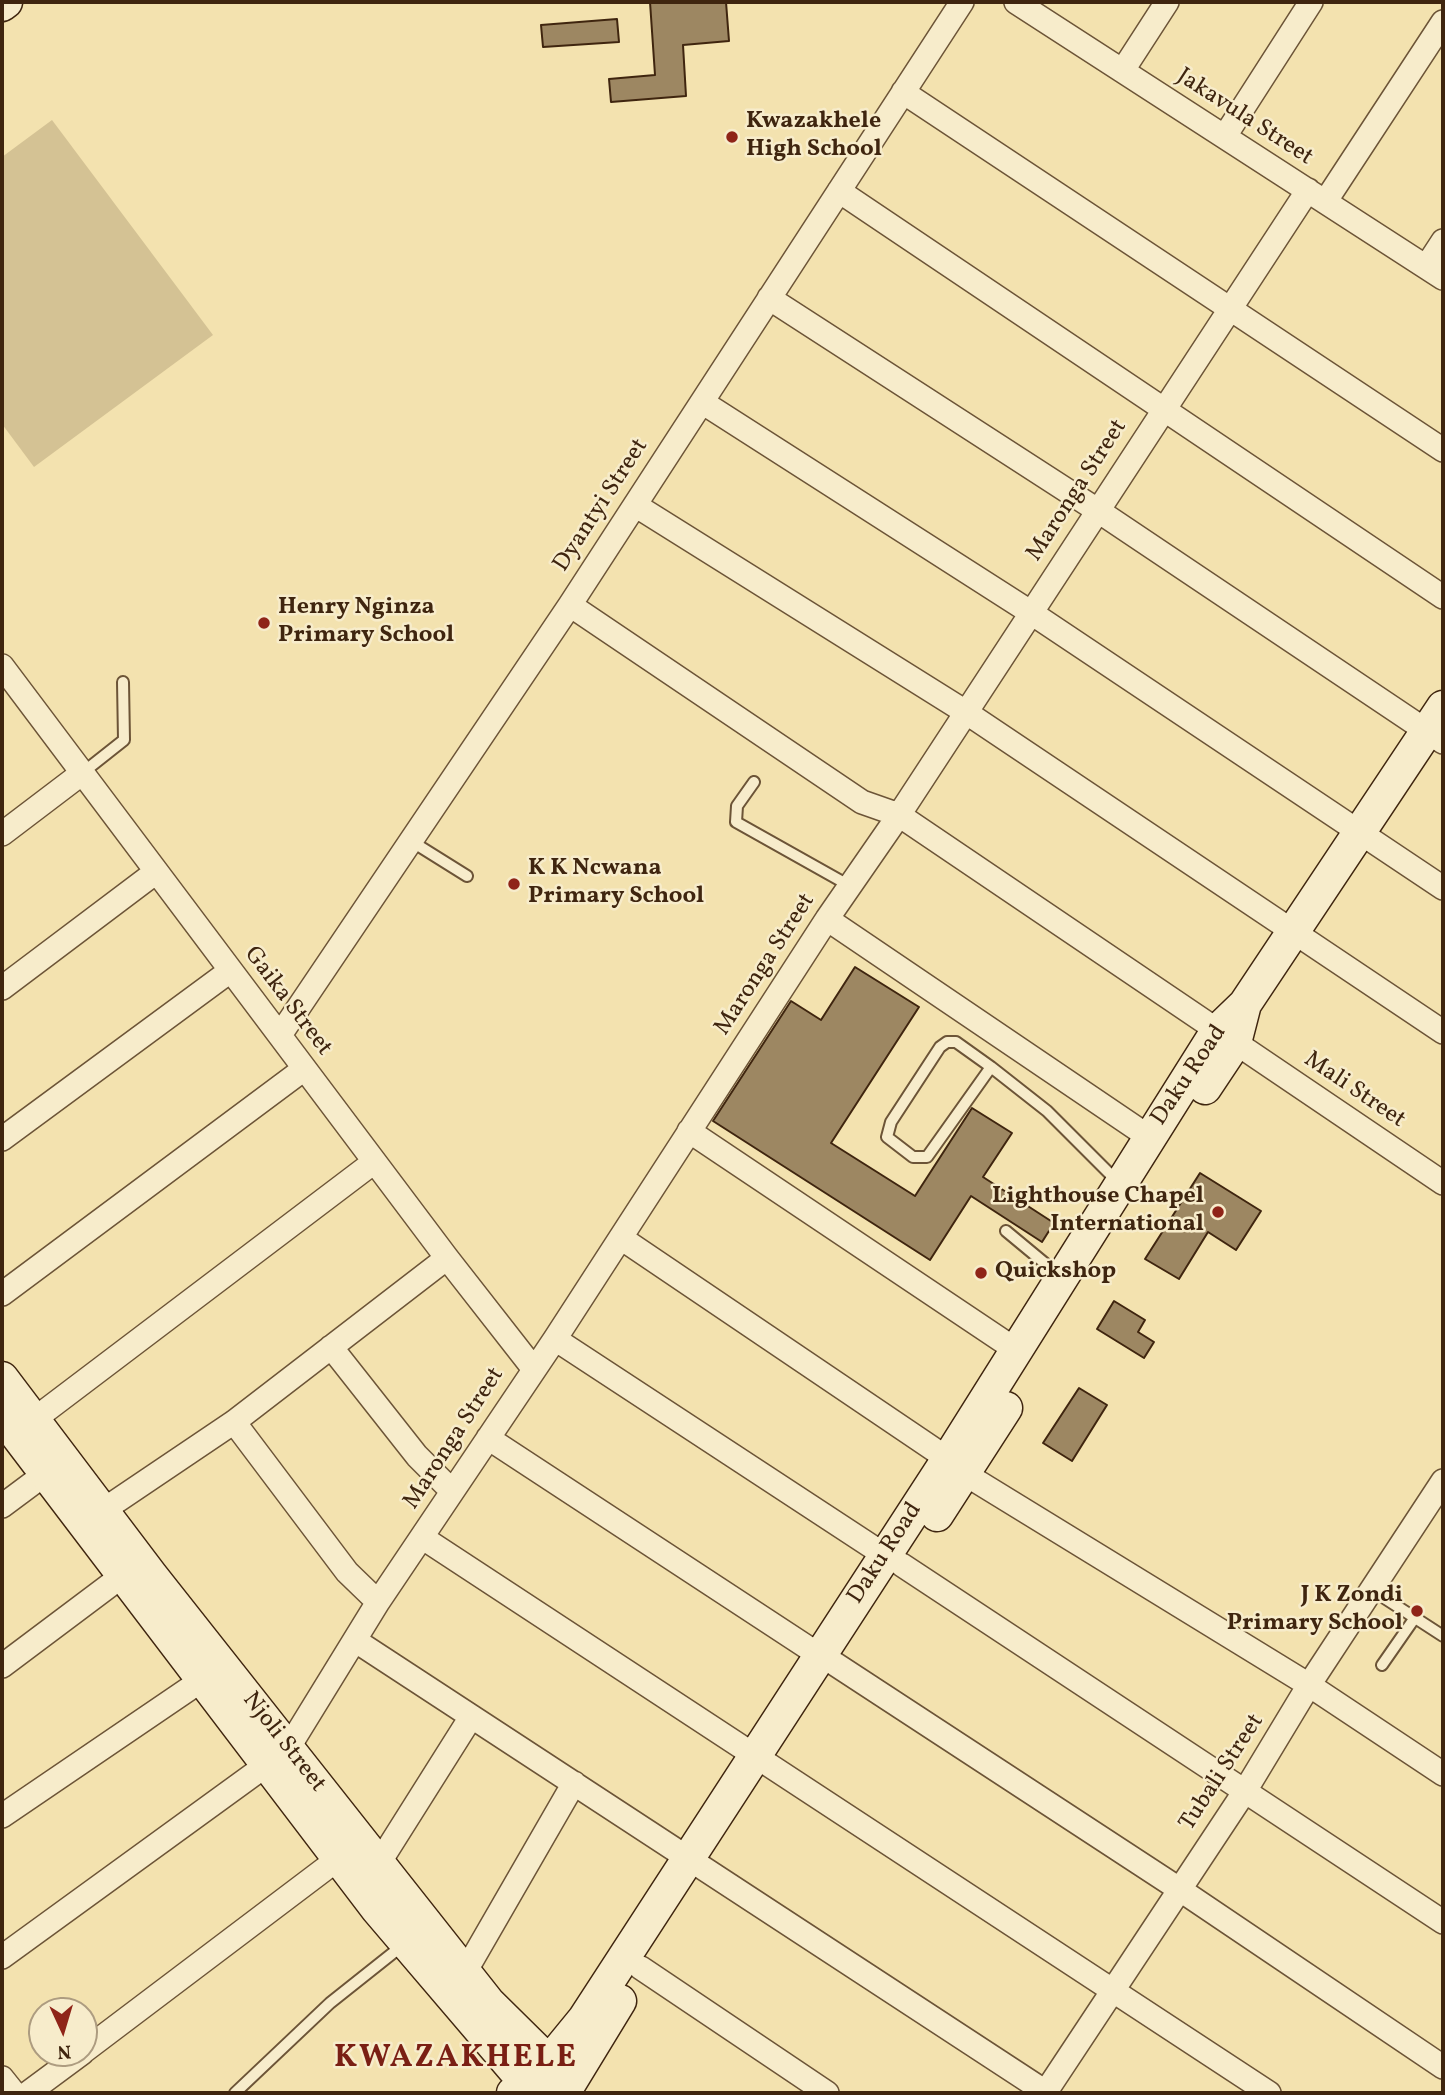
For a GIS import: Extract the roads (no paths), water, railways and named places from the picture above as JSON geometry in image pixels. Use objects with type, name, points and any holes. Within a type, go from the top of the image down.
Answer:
[{"type":"street","name":"Dyantyi Street","points":[[280,1035],[570,605],[962,2]]},
{"type":"street","points":[[1123,71],[1167,2]]},
{"type":"street","points":[[1225,136],[1311,2]]},
{"type":"street","name":"Jakavula Street","points":[[1021,3],[1435,272]]},
{"type":"street","name":"Maronga Street","points":[[277,1757],[356,1641],[378,1602],[423,1538],[533,1368],[555,1339],[827,919],[899,815],[964,711],[1229,309],[1317,196],[1443,22]]},
{"type":"street","points":[[903,92],[1443,450]]},
{"type":"street","points":[[839,191],[1443,597]]},
{"type":"street","points":[[1435,272],[1443,241]]},
{"type":"street","points":[[769,298],[1438,726]]},
{"type":"street","points":[[702,402],[1030,612],[1443,888]]},
{"type":"street","points":[[635,505],[964,711],[1443,1032]]},
{"type":"street","name":"Mali Street","points":[[570,605],[862,802],[899,815],[1443,1182]]},
{"type":"street","name":"Gaika Street","points":[[5,676],[533,1368]]},
{"type":"street","name":"Daku Road","points":[[565,2083],[584,2019],[694,1861],[957,1467],[1245,1004],[1438,726]]},
{"type":"street","points":[[2,834],[81,774]]},
{"type":"street","points":[[2,988],[156,872]]},
{"type":"street","points":[[827,919],[1149,1137]]},
{"type":"street","points":[[2,1139],[230,971]]},
{"type":"street","name":"Daku Road","points":[[957,1467],[1016,1350],[1061,1277],[1128,1189],[1149,1137],[1226,1037]]},
{"type":"street","points":[[2,1294],[304,1069]]},
{"type":"street","points":[[689,1131],[1016,1350]]},
{"type":"street","points":[[17,1418],[374,1162]]},
{"type":"street","points":[[621,1238],[957,1467],[1309,1685],[1443,1774]]},
{"type":"street","points":[[102,1511],[234,1422],[447,1258]]},
{"type":"street","points":[[555,1339],[1443,1922]]},
{"type":"street","points":[[331,1347],[417,1456],[452,1492]]},
{"type":"street","name":"Njoli Street","points":[[2,1378],[17,1418],[45,1474],[202,1680],[379,1863],[416,1934],[523,2090]]},
{"type":"street","name":"Njoli Street","points":[[17,1418],[102,1511],[277,1757],[338,1859],[416,1934],[465,1972],[489,2003],[565,2083]]},
{"type":"street","points":[[234,1422],[347,1572],[378,1602]]},
{"type":"street","points":[[488,1437],[1179,1888],[1443,2067]]},
{"type":"street","points":[[2,1506],[45,1474]]},
{"type":"street","name":"Tubali Street","points":[[1046,2093],[1245,1791],[1309,1685],[1443,1481]]},
{"type":"street","points":[[423,1538],[759,1761],[1269,2093]]},
{"type":"street","points":[[2,1666],[122,1576]]},
{"type":"street","points":[[356,1641],[1046,2093]]},
{"type":"street","points":[[2,1816],[202,1680]]},
{"type":"street","points":[[379,1863],[471,1717]]},
{"type":"street","points":[[2,1957],[277,1757]]},
{"type":"street","points":[[465,1972],[574,1783]]},
{"type":"street","points":[[98,2041],[338,1859]]},
{"type":"street","name":"Daku Road","points":[[523,2090],[565,2083],[641,1968],[694,1861]]},
{"type":"street","points":[[641,1968],[827,2093]]},
{"type":"street","points":[[29,2093],[63,2067]]},
{"type":"street","points":[[2,2078],[14,2093]]},
{"type":"lane","points":[[81,774],[121,745],[125,736],[124,682]]},
{"type":"lane","points":[[754,782],[737,806],[736,822],[850,886]]},
{"type":"lane","points":[[411,841],[467,876]]},
{"type":"lane","points":[[991,1067],[927,1157],[913,1157],[887,1138],[891,1122],[944,1043],[956,1042],[991,1067],[1046,1111],[1128,1189]]},
{"type":"lane","points":[[1006,1231],[1061,1277]]},
{"type":"lane","points":[[1372,1590],[1443,1636]]},
{"type":"lane","points":[[1382,1665],[1414,1619]]},
{"type":"lane","points":[[235,2093],[330,2003],[416,1934]]},
{"type":"place","name":"Kwazakhele High School","points":[[732,137]]},
{"type":"place","name":"Henry Nginza Primary School","points":[[264,623]]},
{"type":"place","name":"K K Ncwana Primary School","points":[[514,884]]},
{"type":"place","name":"Lighthouse Chapel International","points":[[1218,1212]]},
{"type":"place","name":"Quickshop","points":[[981,1273]]},
{"type":"place","name":"J K Zondi Primary School","points":[[1417,1611]]},
{"type":"district","name":"KWAZAKHELE","points":[[456,2060]]}]
